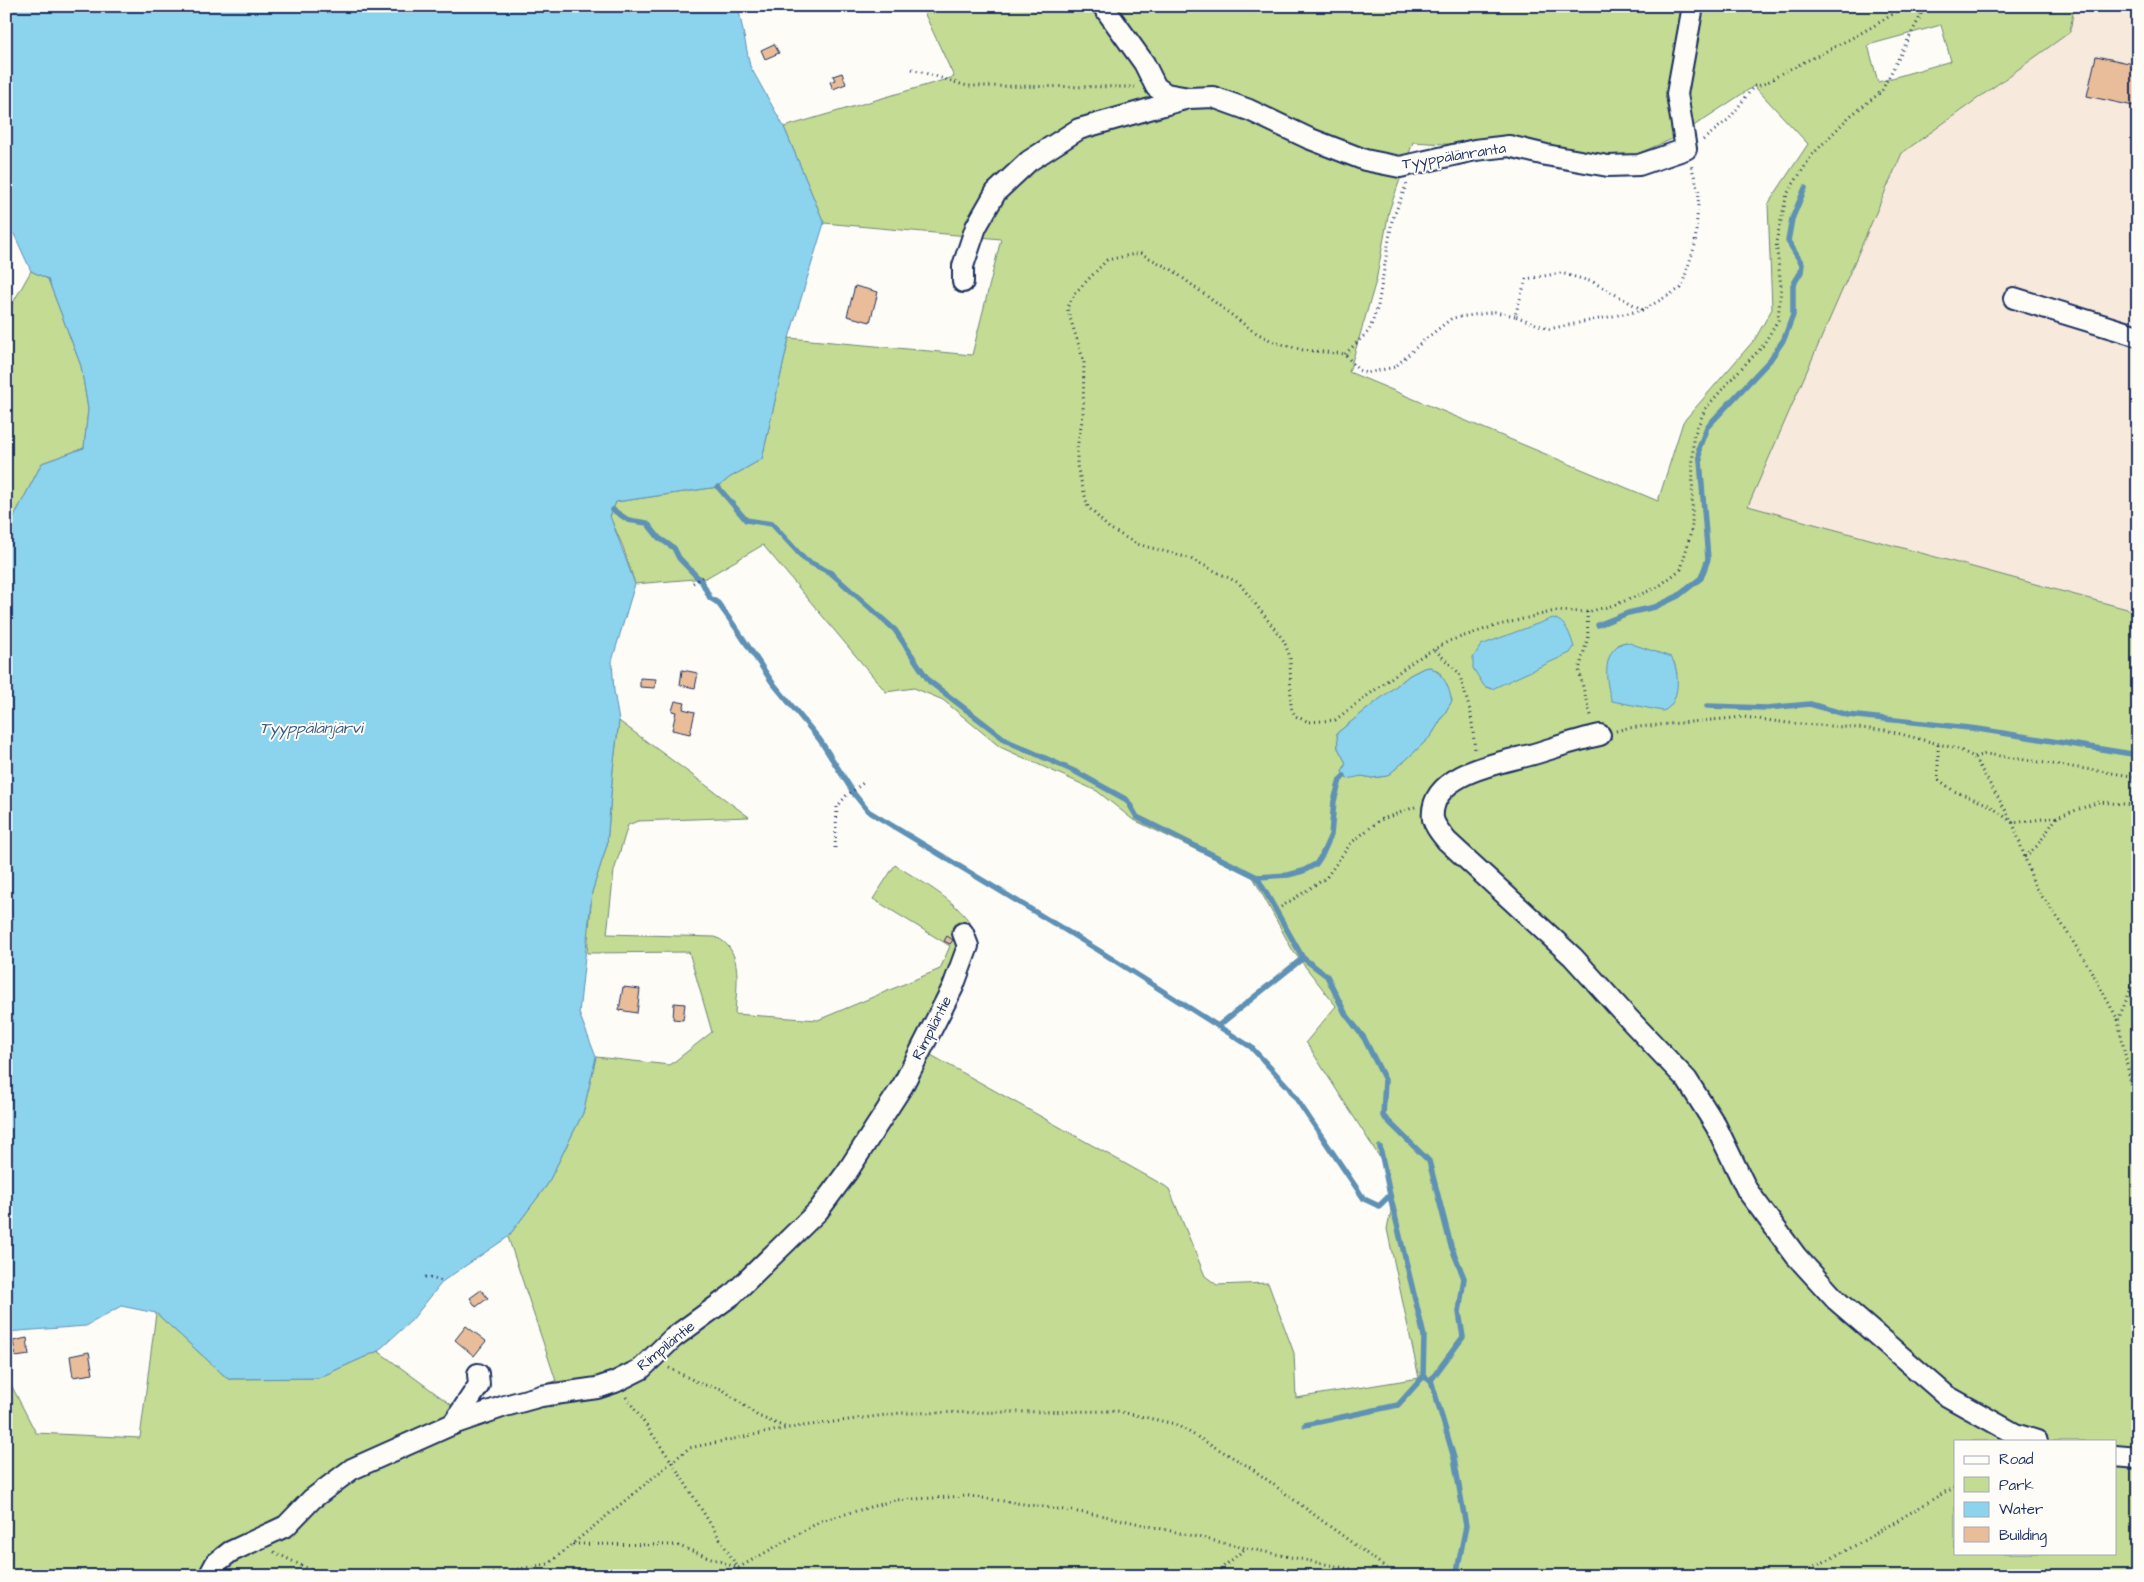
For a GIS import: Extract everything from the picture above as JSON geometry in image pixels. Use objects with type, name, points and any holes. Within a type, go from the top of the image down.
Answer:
[{"type":"street","points":[[1103,6],[1144,63],[1156,87]]},
{"type":"street","points":[[1686,149],[1677,94],[1694,6]]},
{"type":"street","name":"Tyyppälänranta","points":[[1156,87],[1166,94],[1189,98],[1213,97],[1240,107],[1308,138],[1365,160],[1400,167],[1475,150],[1509,146],[1608,166],[1639,165],[1686,149]]},
{"type":"street","points":[[963,282],[963,266],[981,219],[996,192],[1029,161],[1079,129],[1189,98]]},
{"type":"street","points":[[2014,298],[2138,336]]},
{"type":"street","points":[[1600,735],[1579,739],[1554,748],[1468,772],[1447,786],[1436,798],[1433,820],[1447,841],[1573,957],[1687,1080],[1716,1126],[1748,1190],[1796,1256],[1836,1300],[1947,1396],[2015,1434],[2034,1440]]},
{"type":"street","name":"Rimpiläntie","points":[[209,1576],[216,1563],[223,1557],[286,1526],[312,1499],[352,1469],[453,1424],[505,1406],[541,1396],[597,1388],[615,1382],[641,1369],[672,1338],[732,1295],[818,1211],[847,1172],[903,1085],[952,987],[968,946],[963,933]]},
{"type":"street","points":[[453,1424],[479,1385],[478,1374]]},
{"type":"street","points":[[2116,1456],[2138,1458]]},
{"type":"path","points":[[1905,6],[1846,43],[1780,74],[1760,86],[1754,86],[1730,118],[1704,140],[1686,149],[1699,192],[1694,245],[1681,288],[1643,310],[1549,329],[1515,316],[1495,312],[1452,318],[1395,367],[1367,374],[1358,370],[1345,354],[1303,350],[1274,342],[1253,331],[1172,270],[1140,253],[1107,260],[1075,293],[1067,308],[1084,362],[1084,415],[1077,448],[1077,466],[1088,508],[1109,528],[1137,544],[1189,558],[1239,583],[1284,641],[1290,657],[1291,707],[1295,716],[1309,722],[1334,720],[1415,660],[1450,642],[1504,623],[1555,610],[1587,612],[1615,605],[1658,587],[1681,569],[1692,528],[1693,438],[1705,409],[1762,347],[1778,320],[1781,286],[1776,242],[1787,194],[1812,155],[1849,117],[1881,92],[1921,15],[1921,6]]},
{"type":"path","points":[[912,69],[967,86],[1156,87]]},
{"type":"path","points":[[1345,354],[1368,331],[1378,306],[1392,221],[1415,164]]},
{"type":"path","points":[[1515,316],[1526,279],[1561,273],[1593,282],[1643,310]]},
{"type":"path","points":[[693,583],[702,577]]},
{"type":"path","points":[[1587,612],[1588,636],[1579,670],[1587,704],[1600,735],[1627,728],[1744,717],[1788,723],[1885,730],[1958,749],[1974,757],[2013,823],[2035,887],[2060,921],[2084,959],[2118,1020],[2138,1119]]},
{"type":"path","points":[[1435,650],[1459,673],[1471,714],[1475,751],[1468,772]]},
{"type":"path","points":[[1938,745],[1938,779],[1954,792],[1989,805],[2013,823],[2057,817],[2099,802],[2138,807]]},
{"type":"path","points":[[1974,757],[1986,754],[2138,777]]},
{"type":"path","points":[[835,848],[837,807],[846,796],[863,783]]},
{"type":"path","points":[[1281,907],[1326,878],[1351,843],[1380,820],[1436,798]]},
{"type":"path","points":[[2025,857],[2037,846],[2057,817]]},
{"type":"path","points":[[2118,1020],[2138,972]]},
{"type":"path","points":[[425,1277],[443,1281]]},
{"type":"path","points":[[650,1359],[702,1384],[722,1389],[758,1416],[788,1428]]},
{"type":"path","points":[[615,1382],[672,1462],[738,1568],[739,1576]]},
{"type":"path","points":[[478,1576],[548,1564],[689,1448],[788,1428],[901,1414],[1117,1411],[1175,1424],[1251,1468],[1397,1576]]},
{"type":"path","points":[[1797,1576],[1858,1544],[1954,1488]]},
{"type":"path","points":[[573,1544],[676,1545],[738,1568],[821,1521],[895,1500],[969,1496],[1105,1516],[1246,1548],[1384,1576]]},
{"type":"path","points":[[252,1542],[323,1576]]},
{"type":"path","points":[[1212,1576],[1246,1548]]},
{"type":"shaded area","points":[[2074,6],[2138,6],[2138,612],[1748,506],[1902,153],[2070,32]]},
{"type":"green space","points":[[921,6],[2074,6],[2070,32],[1902,153],[1748,506],[2138,612],[2138,1576],[6,1576],[6,1375],[36,1433],[140,1438],[156,1313],[228,1379],[318,1378],[378,1351],[457,1409],[556,1381],[508,1237],[547,1185],[583,1113],[596,1057],[670,1065],[712,1032],[689,952],[587,953],[592,892],[607,845],[619,721],[749,817],[638,821],[628,825],[614,871],[607,934],[715,937],[725,942],[735,959],[737,981],[735,1014],[818,1020],[940,969],[950,946],[873,899],[895,865],[947,899],[970,923],[976,935],[977,948],[931,1055],[1169,1189],[1205,1276],[1217,1285],[1268,1283],[1294,1353],[1296,1398],[1419,1378],[1387,1229],[1391,1212],[1382,1161],[1306,1042],[1336,1006],[1293,951],[1253,877],[1132,819],[1097,791],[1000,747],[943,700],[914,688],[886,692],[763,545],[706,578],[635,584],[623,547],[610,517],[616,502],[718,487],[729,478],[762,459],[789,338],[972,355],[1001,239],[824,223],[784,127],[954,77]],"holes":[[[1941,25],[1951,61],[1878,82],[1868,45]],[[1754,86],[1808,144],[1768,204],[1772,309],[1755,339],[1683,422],[1658,501],[1349,372],[1376,281],[1389,211],[1413,142],[1632,156],[1677,137]],[[1626,642],[1674,662],[1677,674],[1613,651],[1619,644]],[[1430,667],[1440,673],[1452,701],[1431,736],[1387,776],[1372,778],[1342,772],[1346,763],[1338,748],[1337,733],[1410,675]]]},
{"type":"green space","points":[[31,271],[48,279],[81,366],[88,409],[84,448],[42,463],[6,532],[6,315]]},
{"type":"water","name":"Tyyppälänjärvi","points":[[6,6],[738,6],[750,66],[784,127],[824,223],[789,338],[762,459],[729,478],[718,487],[616,502],[610,516],[635,584],[612,661],[619,721],[607,845],[592,892],[579,1013],[596,1057],[583,1113],[547,1185],[508,1237],[443,1281],[412,1320],[378,1351],[318,1378],[228,1379],[156,1313],[121,1306],[86,1326],[6,1332],[6,532],[42,463],[84,448],[88,409],[81,366],[48,279],[31,271],[14,234],[6,226]]},
{"type":"water","points":[[1553,618],[1565,626],[1569,634],[1574,647],[1570,653],[1492,689],[1484,686],[1473,668],[1473,658],[1481,645]]},
{"type":"water","points":[[1626,642],[1671,657],[1676,670],[1676,694],[1669,707],[1663,711],[1612,701],[1608,685],[1607,667],[1612,651]]},
{"type":"water","points":[[1430,667],[1445,681],[1452,701],[1431,736],[1387,776],[1372,778],[1362,776],[1347,779],[1342,772],[1346,763],[1338,748],[1337,733],[1410,675]]},
{"type":"building","points":[[774,44],[779,53],[765,59],[761,50]]},
{"type":"building","points":[[2096,56],[2138,65],[2138,107],[2087,96]]},
{"type":"building","points":[[842,73],[846,84],[833,89],[830,82],[835,80],[833,76]]},
{"type":"building","points":[[855,286],[878,292],[870,322],[847,316]]},
{"type":"building","points":[[682,670],[698,673],[695,688],[680,685]]},
{"type":"building","points":[[640,678],[656,679],[655,688],[640,687]]},
{"type":"building","points":[[675,701],[685,703],[683,709],[695,712],[690,734],[672,730],[676,712],[672,711]]},
{"type":"building","points":[[947,936],[953,940],[950,944],[944,941]]},
{"type":"building","points":[[623,987],[640,989],[637,1013],[619,1010]]},
{"type":"building","points":[[674,1003],[685,1004],[683,1020],[673,1019]]},
{"type":"building","points":[[481,1290],[488,1298],[476,1307],[470,1298]]},
{"type":"building","points":[[466,1326],[486,1341],[474,1356],[455,1340]]},
{"type":"building","points":[[27,1338],[29,1355],[16,1357],[13,1341]]},
{"type":"building","points":[[89,1352],[93,1374],[73,1377],[70,1356]]},
{"type":"waterway","points":[[1598,625],[1628,613],[1655,607],[1678,596],[1701,578],[1708,559],[1699,448],[1707,427],[1770,360],[1784,339],[1793,315],[1793,285],[1801,272],[1802,264],[1788,241],[1792,219],[1805,188]]},
{"type":"waterway","points":[[718,487],[746,520],[772,524],[805,560],[831,573],[895,630],[929,681],[1007,741],[1076,772],[1127,800],[1137,817],[1257,877],[1288,875],[1303,871],[1316,864],[1331,835],[1334,801],[1340,780],[1344,776]]},
{"type":"waterway","points":[[613,510],[628,520],[647,523],[659,538],[674,548],[679,558],[702,582],[710,598],[718,603],[772,682],[820,740],[855,795],[868,811],[1098,950],[1251,1047],[1289,1088],[1364,1199],[1379,1206],[1390,1195],[1424,1336],[1423,1377],[1431,1380],[1454,1458],[1466,1526],[1456,1576]]},
{"type":"waterway","points":[[1707,706],[1767,708],[1810,704],[1848,715],[1978,729],[2138,755]]},
{"type":"waterway","points":[[1218,1026],[1303,958],[1257,877]]},
{"type":"waterway","points":[[1303,958],[1327,976],[1345,1013],[1364,1038],[1385,1080],[1383,1116],[1429,1161],[1451,1246],[1464,1278],[1459,1312],[1463,1337],[1431,1380]]},
{"type":"waterway","points":[[1380,1147],[1390,1195]]},
{"type":"waterway","points":[[1305,1425],[1398,1405],[1423,1377]]}]
